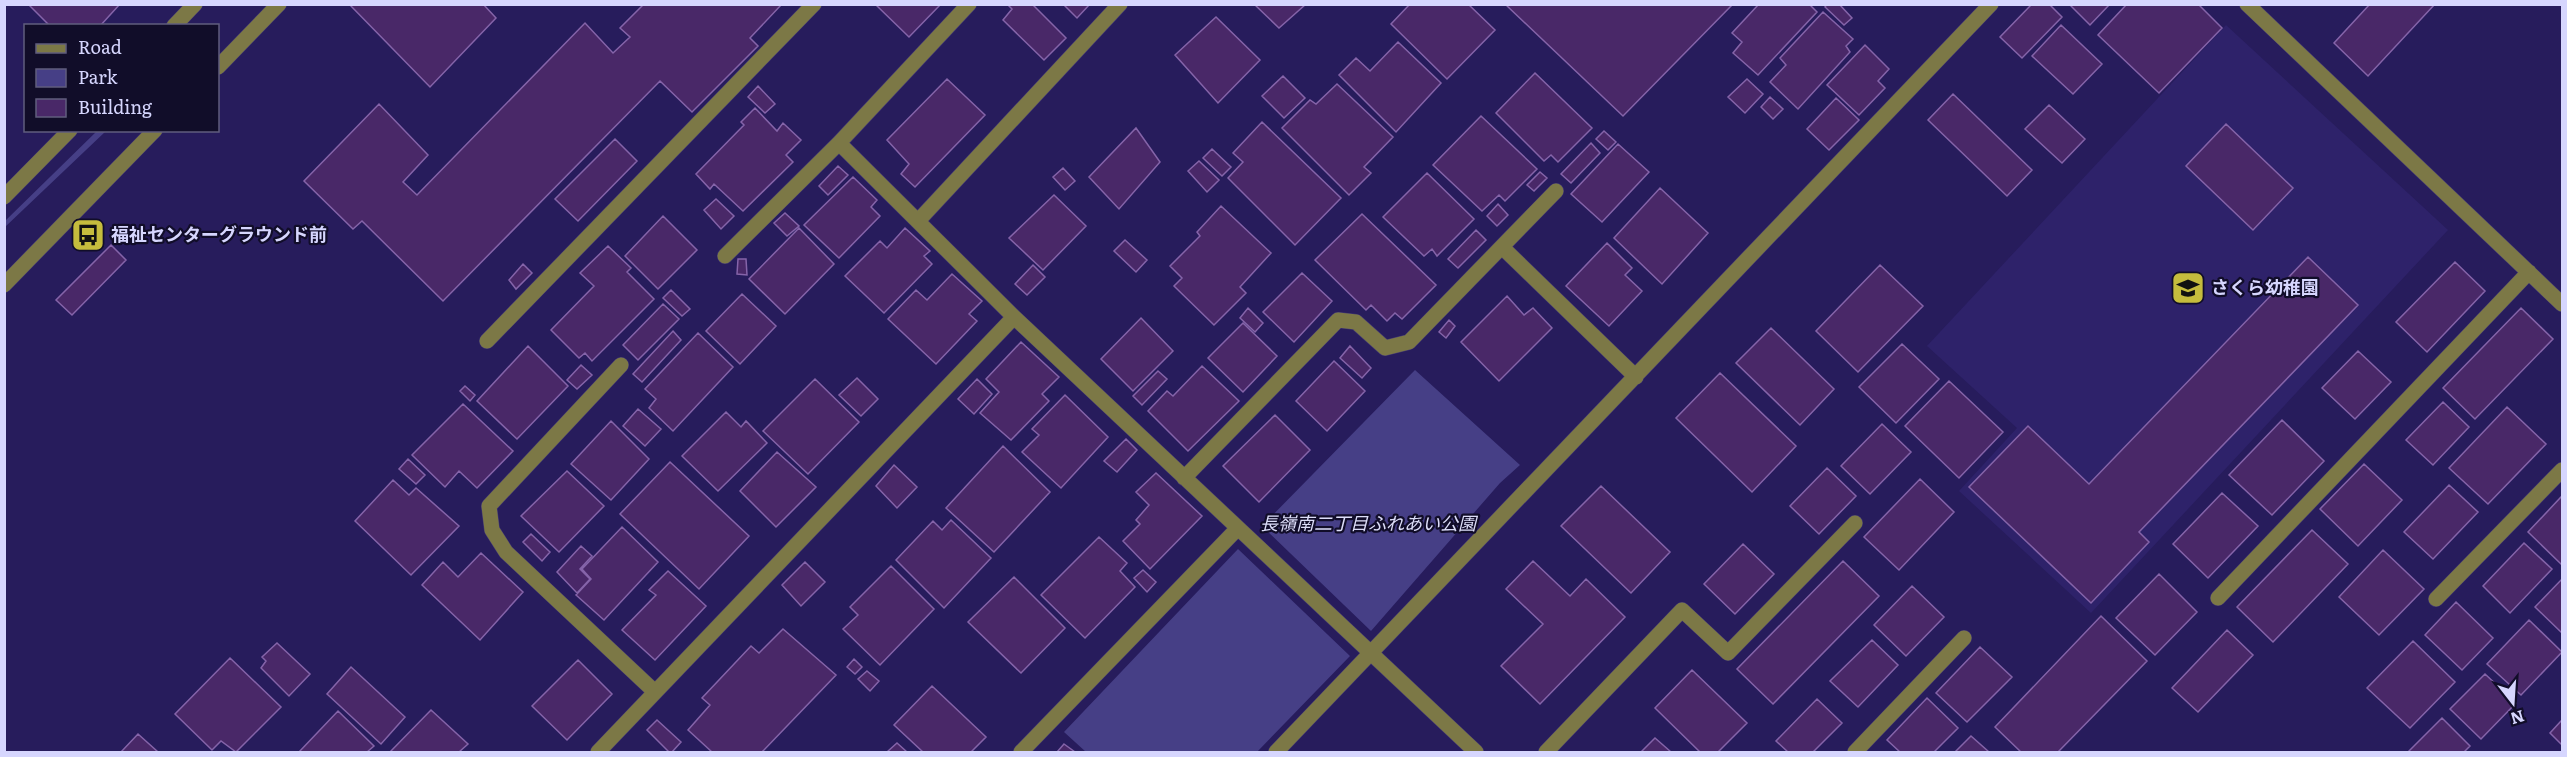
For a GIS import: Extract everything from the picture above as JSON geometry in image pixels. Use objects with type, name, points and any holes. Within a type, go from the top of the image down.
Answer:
[{"type":"street","points":[[176,24],[195,4]]},
{"type":"street","points":[[219,66],[279,4]]},
{"type":"street","points":[[487,341],[814,4]]},
{"type":"street","points":[[725,256],[839,143],[969,4]]},
{"type":"street","points":[[918,221],[1120,4]]},
{"type":"street","points":[[1276,753],[1991,4]]},
{"type":"street","points":[[2247,4],[2562,304]]},
{"type":"street","points":[[4,197],[68,132]]},
{"type":"street","points":[[4,285],[153,132]]},
{"type":"street","points":[[839,143],[1014,317],[1476,753]]},
{"type":"street","points":[[1184,478],[1338,320],[1356,322],[1384,348],[1409,342],[1556,191]]},
{"type":"street","points":[[1502,247],[1636,377]]},
{"type":"street","points":[[2218,598],[2529,272]]},
{"type":"street","points":[[598,753],[1014,317]]},
{"type":"street","points":[[621,365],[489,506],[492,530],[506,552],[656,692]]},
{"type":"street","points":[[2436,599],[2562,470]]},
{"type":"street","points":[[1546,753],[1682,610],[1728,653],[1855,523]]},
{"type":"street","points":[[1021,753],[1238,528]]},
{"type":"street","points":[[1855,753],[1964,638]]},
{"type":"shaded area","name":"さくら幼稚園","points":[[2226,25],[2448,230],[2091,613],[1959,491],[2017,428],[1927,346]]},
{"type":"green space","points":[[96,132],[105,132],[5,227],[5,221]]},
{"type":"green space","name":"長嶺南二丁目ふれあい公園","points":[[1415,370],[1520,465],[1500,483],[1371,631],[1262,526]]},
{"type":"green space","name":"長嶺南二丁目ふれあい公園","points":[[1238,549],[1350,656],[1257,752],[1086,752],[1064,732]]},
{"type":"building","points":[[120,4],[102,24],[48,24],[29,5]]},
{"type":"building","points":[[349,4],[483,4],[496,18],[430,87]]},
{"type":"building","points":[[644,4],[782,4],[750,38],[758,46],[692,112],[660,81],[443,301],[362,221],[353,229],[304,181],[379,104],[428,155],[403,182],[417,195],[585,23],[613,53],[630,37],[620,28]]},
{"type":"building","points":[[875,4],[941,4],[909,37]]},
{"type":"building","points":[[1007,4],[1032,4],[1066,38],[1044,60],[1003,20],[1012,9]]},
{"type":"building","points":[[1063,4],[1090,4],[1077,18]]},
{"type":"building","points":[[1254,4],[1306,4],[1279,28]]},
{"type":"building","points":[[1410,4],[1468,4],[1495,30],[1447,79],[1391,24]]},
{"type":"building","points":[[1505,4],[1733,4],[1623,116]]},
{"type":"building","points":[[1759,4],[1809,4],[1817,12],[1758,75],[1733,53],[1742,42],[1732,33]]},
{"type":"building","points":[[1827,4],[1839,4],[1852,18],[1844,25],[1825,7]]},
{"type":"building","points":[[2032,4],[2049,4],[2062,17],[2022,58],[2000,37]]},
{"type":"building","points":[[2069,4],[2110,4],[2090,25]]},
{"type":"building","points":[[2127,4],[2198,4],[2222,28],[2159,93],[2098,35]]},
{"type":"building","points":[[2370,4],[2435,4],[2368,76],[2334,43]]},
{"type":"building","points":[[1823,12],[1853,39],[1846,46],[1850,52],[1798,109],[1770,82],[1786,65],[1780,58]]},
{"type":"building","points":[[1216,17],[1260,60],[1218,103],[1175,55]]},
{"type":"building","points":[[2061,25],[2102,64],[2073,94],[2032,56]]},
{"type":"building","points":[[1398,42],[1441,83],[1396,132],[1339,75],[1356,58],[1370,71]]},
{"type":"building","points":[[1865,45],[1889,69],[1878,81],[1885,88],[1859,115],[1827,85]]},
{"type":"building","points":[[1535,73],[1592,128],[1558,162],[1551,155],[1544,161],[1496,113]]},
{"type":"building","points":[[1283,76],[1305,98],[1284,118],[1262,96]]},
{"type":"building","points":[[947,79],[985,115],[915,187],[901,174],[909,164],[887,140]]},
{"type":"building","points":[[1747,79],[1763,94],[1745,113],[1728,97]]},
{"type":"building","points":[[1337,84],[1393,137],[1364,167],[1371,173],[1349,195],[1282,128],[1310,100],[1316,104]]},
{"type":"building","points":[[758,86],[775,104],[765,113],[748,97]]},
{"type":"building","points":[[1953,94],[2032,170],[2007,196],[1928,120]]},
{"type":"building","points":[[1770,97],[1783,109],[1773,119],[1761,107]]},
{"type":"building","points":[[1836,98],[1859,120],[1829,150],[1807,129]]},
{"type":"building","points":[[2049,105],[2085,139],[2062,163],[2025,129]]},
{"type":"building","points":[[755,108],[777,131],[783,123],[801,140],[786,155],[793,162],[743,211],[714,184],[710,189],[696,174],[744,125],[741,122]]},
{"type":"building","points":[[1481,116],[1537,169],[1505,201],[1499,195],[1482,211],[1433,165]]},
{"type":"building","points":[[1262,122],[1341,198],[1295,245],[1228,178],[1243,162],[1233,153]]},
{"type":"building","points":[[2226,124],[2293,188],[2253,230],[2186,166]]},
{"type":"building","points":[[1136,128],[1160,162],[1119,209],[1089,177]]},
{"type":"building","points":[[1604,131],[1616,142],[1608,150],[1596,139]]},
{"type":"building","points":[[615,139],[637,161],[578,221],[555,199]]},
{"type":"building","points":[[1591,143],[1600,153],[1571,183],[1561,174]]},
{"type":"building","points":[[1618,144],[1649,172],[1602,222],[1571,194]]},
{"type":"building","points":[[1212,149],[1231,167],[1222,176],[1203,158]]},
{"type":"building","points":[[1199,161],[1219,180],[1207,192],[1188,171]]},
{"type":"building","points":[[838,166],[848,175],[828,195],[819,186]]},
{"type":"building","points":[[1063,168],[1075,181],[1065,190],[1053,177]]},
{"type":"building","points":[[1540,172],[1547,178],[1534,191],[1527,185]]},
{"type":"building","points":[[1427,173],[1474,219],[1437,256],[1432,249],[1424,256],[1383,217]]},
{"type":"building","points":[[853,177],[877,200],[871,207],[880,216],[839,258],[804,225]]},
{"type":"building","points":[[1660,188],[1708,233],[1662,284],[1614,238]]},
{"type":"building","points":[[1054,195],[1086,226],[1043,270],[1009,238]]},
{"type":"building","points":[[716,199],[734,216],[721,229],[704,210]]},
{"type":"building","points":[[1498,204],[1508,215],[1497,226],[1487,216]]},
{"type":"building","points":[[1221,206],[1271,253],[1240,287],[1246,293],[1214,325],[1174,286],[1182,278],[1170,266],[1200,236],[1197,232]]},
{"type":"building","points":[[785,213],[799,226],[787,236],[774,223]]},
{"type":"building","points":[[1362,214],[1436,285],[1402,319],[1395,313],[1387,321],[1371,305],[1366,310],[1315,260]]},
{"type":"building","points":[[663,216],[697,250],[658,289],[625,256]]},
{"type":"building","points":[[799,228],[834,264],[785,314],[749,279]]},
{"type":"building","points":[[905,228],[930,251],[924,256],[932,264],[884,313],[845,276],[880,241],[887,248]]},
{"type":"building","points":[[1476,230],[1486,240],[1458,268],[1448,259]]},
{"type":"building","points":[[1125,240],[1147,260],[1136,272],[1114,251]]},
{"type":"building","points":[[1607,243],[1632,268],[1625,275],[1642,291],[1609,326],[1566,286]]},
{"type":"building","points":[[111,245],[126,260],[72,315],[56,300]]},
{"type":"building","points":[[608,246],[631,268],[627,272],[654,299],[592,361],[585,353],[579,358],[551,330],[594,286],[580,273]]},
{"type":"building","points":[[2308,257],[2358,305],[2139,532],[2149,542],[2091,603],[1969,487],[2028,426],[2089,484]]},
{"type":"building","points":[[738,259],[746,259],[747,275],[737,274]]},
{"type":"building","points":[[2455,262],[2485,291],[2427,352],[2396,322]]},
{"type":"building","points":[[523,264],[532,273],[516,289],[509,280]]},
{"type":"building","points":[[1033,265],[1045,277],[1027,295],[1015,284]]},
{"type":"building","points":[[1880,265],[1923,306],[1858,372],[1816,331]]},
{"type":"building","points":[[1302,273],[1332,301],[1294,342],[1263,312]]},
{"type":"building","points":[[952,274],[982,301],[969,314],[977,321],[936,364],[888,319],[916,290],[927,300]]},
{"type":"building","points":[[671,290],[690,309],[682,316],[663,298]]},
{"type":"building","points":[[742,294],[776,326],[740,364],[706,331]]},
{"type":"building","points":[[1507,296],[1524,315],[1533,308],[1552,328],[1499,381],[1461,342]]},
{"type":"building","points":[[663,304],[679,319],[638,360],[623,345]]},
{"type":"building","points":[[1248,308],[1263,323],[1255,332],[1240,318]]},
{"type":"building","points":[[2521,308],[2553,339],[2475,419],[2443,388]]},
{"type":"building","points":[[1141,318],[1173,351],[1133,391],[1101,359]]},
{"type":"building","points":[[1449,320],[1455,326],[1446,338],[1439,332]]},
{"type":"building","points":[[1243,323],[1277,356],[1243,392],[1208,358]]},
{"type":"building","points":[[1771,328],[1834,389],[1800,425],[1736,363]]},
{"type":"building","points":[[673,331],[681,340],[642,382],[633,374]]},
{"type":"building","points":[[698,333],[733,367],[673,431],[649,408],[656,399],[645,389]]},
{"type":"building","points":[[1021,342],[1059,377],[1042,394],[1049,401],[1011,440],[980,413],[999,392],[986,379]]},
{"type":"building","points":[[1902,344],[1939,379],[1896,423],[1859,387]]},
{"type":"building","points":[[528,346],[568,386],[517,439],[477,401]]},
{"type":"building","points":[[1350,346],[1371,368],[1362,378],[1340,358]]},
{"type":"building","points":[[2358,351],[2391,382],[2355,419],[2322,388]]},
{"type":"building","points":[[1334,361],[1365,391],[1327,431],[1296,401]]},
{"type":"building","points":[[581,365],[592,375],[577,389],[567,380]]},
{"type":"building","points":[[1202,366],[1239,401],[1188,451],[1148,411],[1167,391],[1173,396]]},
{"type":"building","points":[[1158,371],[1167,379],[1142,405],[1133,396]]},
{"type":"building","points":[[1720,373],[1796,446],[1752,492],[1676,418]]},
{"type":"building","points":[[857,378],[878,399],[861,416],[839,395]]},
{"type":"building","points":[[815,379],[859,422],[808,474],[763,431]]},
{"type":"building","points":[[977,379],[992,394],[974,414],[958,399]]},
{"type":"building","points":[[1949,381],[2003,432],[1959,478],[1905,426]]},
{"type":"building","points":[[465,386],[475,395],[470,401],[460,391]]},
{"type":"building","points":[[1065,395],[1108,437],[1061,488],[1022,452],[1039,435],[1032,429]]},
{"type":"building","points":[[2443,402],[2469,427],[2433,465],[2406,440]]},
{"type":"building","points":[[463,404],[513,451],[477,488],[459,471],[445,487],[412,455]]},
{"type":"building","points":[[2507,407],[2546,444],[2488,504],[2449,468]]},
{"type":"building","points":[[638,409],[661,429],[645,446],[623,426]]},
{"type":"building","points":[[726,412],[741,427],[746,421],[767,443],[718,491],[682,456]]},
{"type":"building","points":[[1275,415],[1310,450],[1259,502],[1223,466]]},
{"type":"building","points":[[2282,420],[2324,461],[2272,515],[2229,475]]},
{"type":"building","points":[[611,421],[649,459],[611,500],[571,464]]},
{"type":"building","points":[[1882,424],[1911,452],[1870,494],[1841,466]]},
{"type":"building","points":[[1126,439],[1137,450],[1117,472],[1104,461]]},
{"type":"building","points":[[1003,446],[1050,492],[994,552],[946,508]]},
{"type":"building","points":[[777,452],[816,487],[776,527],[740,491]]},
{"type":"building","points":[[408,459],[425,475],[416,484],[399,469]]},
{"type":"building","points":[[670,462],[749,536],[699,589],[620,514]]},
{"type":"building","points":[[2364,464],[2402,500],[2358,546],[2320,509]]},
{"type":"building","points":[[894,465],[917,487],[897,508],[876,486]]},
{"type":"building","points":[[1827,468],[1856,496],[1819,534],[1790,506]]},
{"type":"building","points":[[567,471],[604,506],[559,552],[521,516]]},
{"type":"building","points":[[1156,473],[1202,516],[1150,569],[1123,541],[1140,524],[1136,520],[1149,505],[1136,492]]},
{"type":"building","points":[[1920,479],[1954,512],[1899,570],[1864,537]]},
{"type":"building","points":[[393,480],[409,495],[416,488],[459,526],[411,575],[355,521]]},
{"type":"building","points":[[2449,485],[2478,512],[2433,559],[2404,532]]},
{"type":"building","points":[[1601,486],[1670,552],[1631,593],[1561,526]]},
{"type":"building","points":[[2222,493],[2258,526],[2208,578],[2173,544]]},
{"type":"building","points":[[2562,496],[2562,563],[2561,564],[2528,532]]},
{"type":"building","points":[[951,520],[991,558],[944,608],[896,560],[933,521],[942,530]]},
{"type":"building","points":[[622,527],[658,562],[604,620],[576,595],[591,579],[582,569]]},
{"type":"building","points":[[2312,530],[2348,564],[2273,642],[2237,607]]},
{"type":"building","points":[[531,534],[550,552],[542,561],[523,542]]},
{"type":"building","points":[[1099,537],[1127,563],[1120,571],[1135,587],[1085,638],[1041,595]]},
{"type":"building","points":[[2524,543],[2552,569],[2510,613],[2483,586]]},
{"type":"building","points":[[1743,544],[1774,574],[1735,614],[1704,584]]},
{"type":"building","points":[[581,546],[592,556],[580,569],[590,579],[577,593],[557,572]]},
{"type":"building","points":[[2383,550],[2424,589],[2379,635],[2339,597]]},
{"type":"building","points":[[481,553],[523,592],[480,640],[422,585],[443,562],[458,577]]},
{"type":"building","points":[[1533,561],[1570,596],[1586,579],[1625,617],[1540,704],[1501,666],[1543,624],[1506,589]]},
{"type":"building","points":[[1843,561],[1879,596],[1773,704],[1737,669]]},
{"type":"building","points":[[805,562],[825,582],[801,606],[782,585]]},
{"type":"building","points":[[891,566],[934,609],[880,665],[843,629],[858,615],[850,607]]},
{"type":"building","points":[[1143,570],[1156,582],[1147,592],[1134,578]]},
{"type":"building","points":[[668,571],[706,606],[655,660],[622,630],[656,595],[649,590]]},
{"type":"building","points":[[2159,574],[2197,612],[2155,655],[2116,618]]},
{"type":"building","points":[[1014,577],[1065,628],[1021,673],[968,622]]},
{"type":"building","points":[[2562,579],[2562,633],[2535,607]]},
{"type":"building","points":[[1912,586],[1944,617],[1906,656],[1874,625]]},
{"type":"building","points":[[2456,602],[2493,638],[2462,670],[2425,635]]},
{"type":"building","points":[[2101,616],[2147,661],[2058,752],[2021,752],[1995,727]]},
{"type":"building","points":[[2529,620],[2562,652],[2521,695],[2487,664]]},
{"type":"building","points":[[783,629],[836,675],[762,752],[712,752],[688,730],[710,705],[702,698],[751,646],[759,653]]},
{"type":"building","points":[[2227,630],[2253,655],[2198,712],[2172,688]]},
{"type":"building","points":[[1872,640],[1898,665],[1858,707],[1830,681]]},
{"type":"building","points":[[2413,641],[2455,682],[2410,728],[2367,688]]},
{"type":"building","points":[[277,643],[310,674],[289,696],[261,668],[266,661],[262,657]]},
{"type":"building","points":[[1980,647],[2012,677],[1967,722],[1936,693]]},
{"type":"building","points":[[230,658],[281,707],[236,752],[221,741],[212,750],[175,714]]},
{"type":"building","points":[[854,659],[862,667],[855,674],[847,667]]},
{"type":"building","points":[[578,660],[612,694],[567,740],[532,706]]},
{"type":"building","points":[[351,667],[405,717],[381,744],[327,694]]},
{"type":"building","points":[[1692,670],[1747,723],[1718,752],[1700,752],[1655,708]]},
{"type":"building","points":[[867,671],[879,681],[870,691],[858,679]]},
{"type":"building","points":[[2485,674],[2516,703],[2481,739],[2450,709]]},
{"type":"building","points":[[932,686],[986,737],[971,752],[923,752],[894,725]]},
{"type":"building","points":[[1927,698],[1958,728],[1934,752],[1900,752],[1887,740]]},
{"type":"building","points":[[1817,699],[1842,723],[1813,752],[1788,752],[1776,741]]},
{"type":"building","points":[[431,710],[468,744],[459,752],[390,752]]},
{"type":"building","points":[[338,711],[374,746],[367,752],[299,752]]},
{"type":"building","points":[[2442,718],[2470,746],[2464,752],[2408,752]]},
{"type":"building","points":[[657,720],[681,742],[672,752],[669,752],[647,730]]},
{"type":"building","points":[[2562,720],[2562,745],[2550,733]]},
{"type":"building","points":[[138,734],[158,752],[121,752]]},
{"type":"building","points":[[1971,736],[1989,752],[1955,752]]},
{"type":"building","points":[[1655,738],[1671,752],[1641,752]]},
{"type":"building","points":[[897,743],[907,752],[887,752]]},
{"type":"building","points":[[1064,744],[1075,752],[1057,752]]},
{"type":"place","name":"福祉センターグラウンド前","points":[[88,235]]},
{"type":"place","name":"さくら幼稚園","points":[[2188,288]]}]
